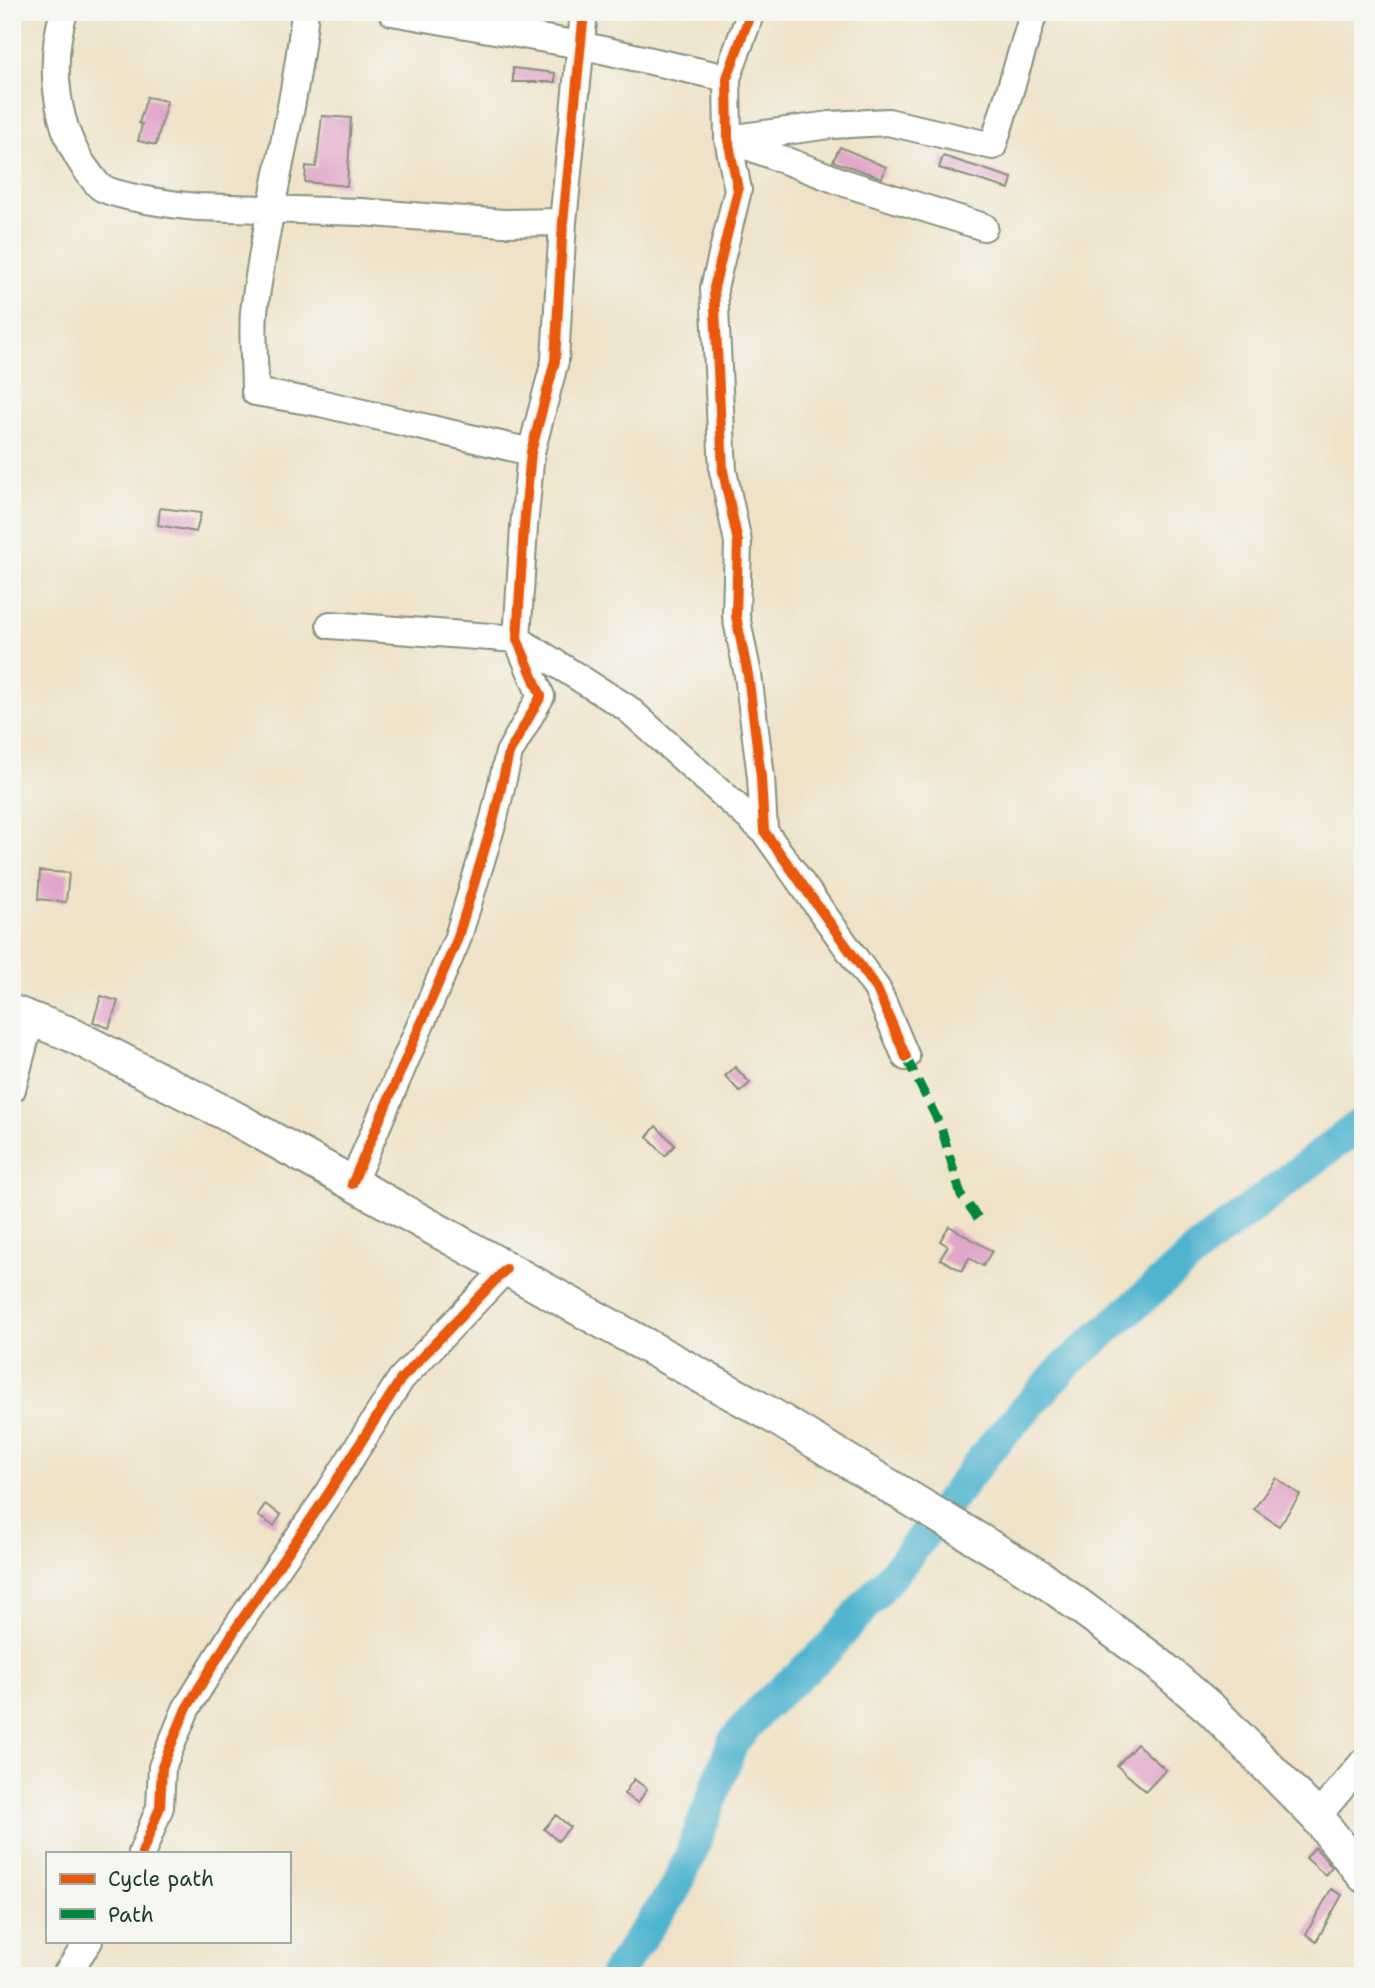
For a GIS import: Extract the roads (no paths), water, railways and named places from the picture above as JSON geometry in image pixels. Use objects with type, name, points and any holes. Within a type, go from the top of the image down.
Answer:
[{"type":"main road","points":[[22,1015],[139,1067],[506,1269],[779,1420],[1040,1577],[1157,1663],[1212,1710],[1266,1761],[1317,1816],[1363,1875]]},
{"type":"street","points":[[64,12],[57,33],[57,97],[75,154],[101,188],[171,205],[361,212],[503,223],[563,222]]},
{"type":"street","points":[[305,12],[298,79],[271,210],[254,314],[255,392],[332,406],[531,452]]},
{"type":"street","points":[[392,12],[580,45],[727,78]]},
{"type":"street","points":[[352,1184],[457,940],[494,818],[509,753],[541,696],[517,639],[531,452],[555,361],[563,222],[584,12]]},
{"type":"street","points":[[751,12],[727,78],[729,139],[738,190],[714,288],[723,471],[738,542],[736,616],[748,676],[761,777],[764,831]]},
{"type":"street","points":[[729,139],[830,125],[888,122],[993,146],[1034,12]]},
{"type":"street","points":[[729,139],[845,183],[984,228]]},
{"type":"street","points":[[330,625],[517,639],[627,708],[764,831],[877,989],[906,1057]]},
{"type":"street","points":[[12,1089],[22,1015]]},
{"type":"street","points":[[142,1852],[160,1807],[162,1767],[186,1709],[236,1628],[328,1494],[401,1379],[506,1269]]},
{"type":"street","points":[[1317,1816],[1363,1762]]},
{"type":"street","points":[[65,1976],[88,1942]]},
{"type":"waterway","points":[[614,1976],[675,1889],[733,1742],[762,1708],[827,1650],[902,1563],[991,1447],[1064,1367],[1207,1242],[1363,1122]]}]
